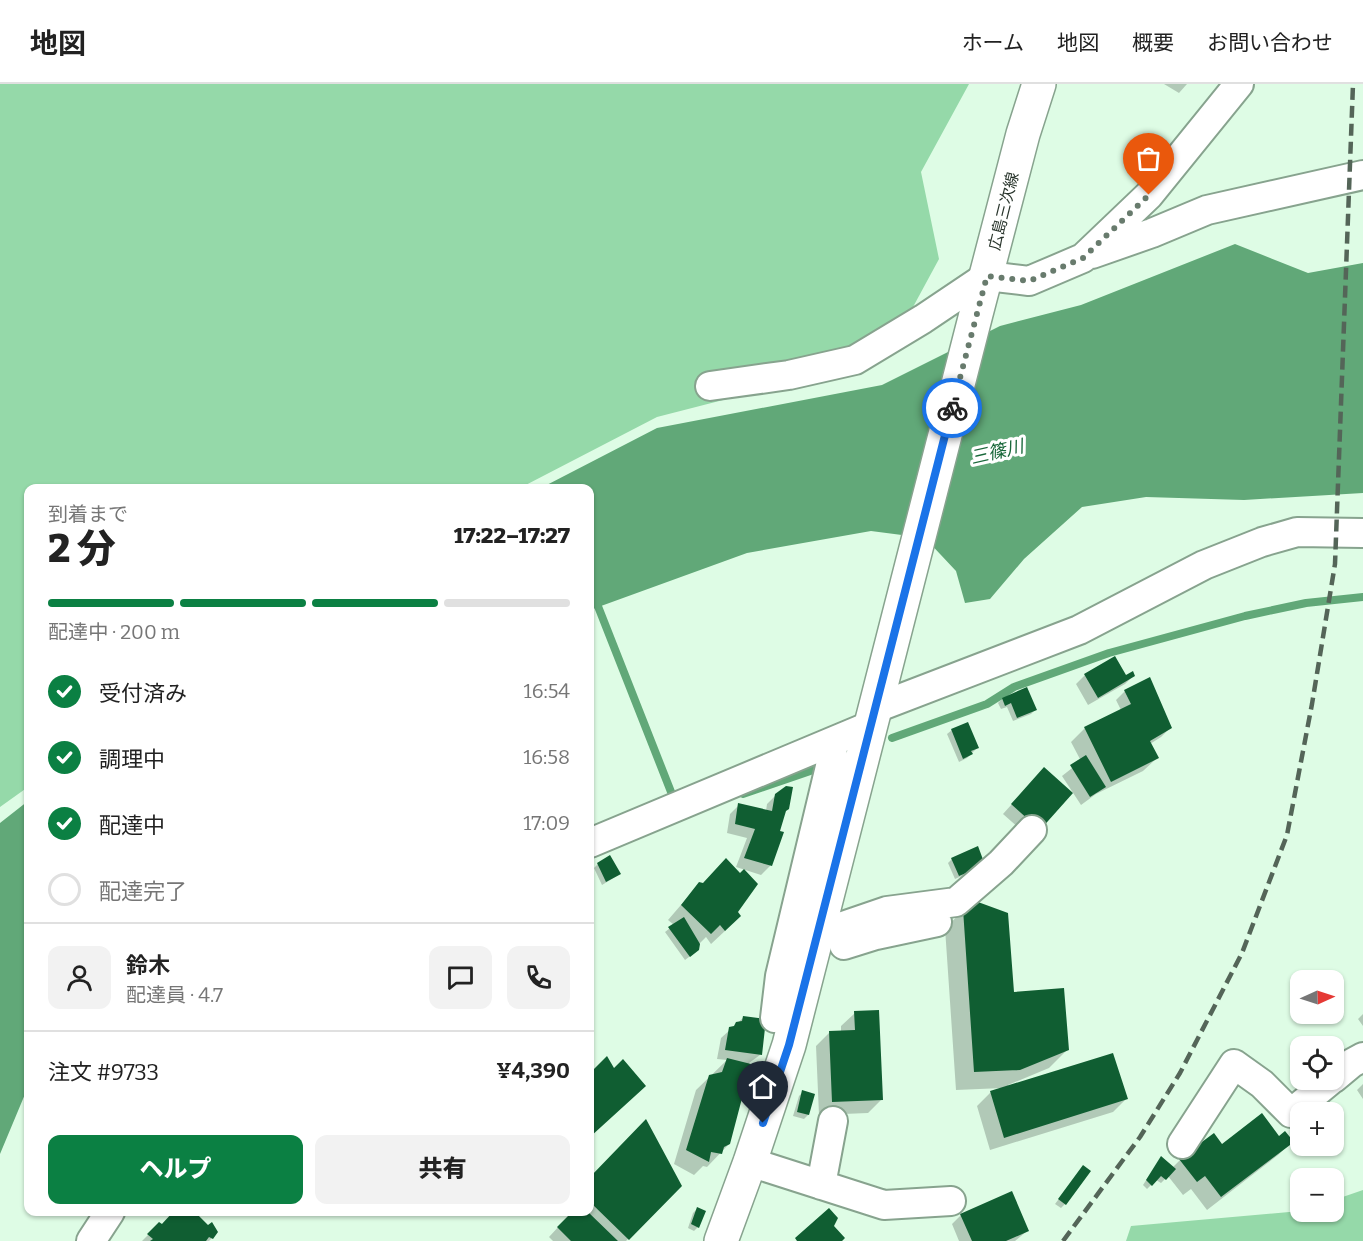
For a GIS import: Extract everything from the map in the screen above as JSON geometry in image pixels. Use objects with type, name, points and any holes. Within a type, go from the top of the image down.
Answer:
[{"type":"main road","name":"広島三次線","points":[[721,1241],[789,1045],[976,314],[1023,134],[1039,84]]},
{"type":"street","points":[[1083,258],[1149,195],[1239,84]]},
{"type":"street","points":[[710,386],[789,375],[855,360],[923,319],[987,276],[1029,281],[1207,210],[1363,175]]},
{"type":"street","points":[[594,841],[874,716],[1079,630],[1204,565],[1262,542],[1297,532],[1363,533]]},
{"type":"street","points":[[775,1018],[780,976],[833,754]]},
{"type":"street","points":[[780,976],[815,945],[887,911],[956,902],[1001,863],[1032,830]]},
{"type":"street","points":[[815,945],[937,922]]},
{"type":"street","points":[[1344,1069],[1363,1057]]},
{"type":"street","points":[[1182,1144],[1234,1065],[1262,1084],[1291,1113],[1319,1090]]},
{"type":"street","points":[[821,1185],[833,1120]]},
{"type":"street","points":[[750,1162],[884,1206],[951,1201]]},
{"type":"street","points":[[91,1241],[107,1216]]},
{"type":"shaded area","points":[[0,84],[969,84],[921,172],[939,259],[900,331],[840,370],[657,417],[528,484],[24,484],[24,790],[0,807]]},
{"type":"shaded area","points":[[1363,1190],[1363,1241],[1126,1241],[1131,1226],[1290,1212],[1290,1222],[1344,1222],[1344,1197]]},
{"type":"water","name":"三篠川","points":[[1235,244],[1308,273],[1363,263],[1363,493],[1244,500],[1146,497],[1082,507],[1024,559],[990,599],[965,603],[956,571],[925,538],[871,531],[747,553],[594,609],[594,484],[549,484],[657,428],[882,385],[1000,326],[1081,305]]},
{"type":"water","points":[[24,804],[24,1097],[0,1154],[0,823]]},
{"type":"building","points":[[1115,656],[1126,675],[1133,671],[1135,676],[1098,698],[1084,674]]},
{"type":"building","points":[[1150,677],[1172,728],[1150,741],[1159,758],[1111,782],[1084,727],[1131,704],[1124,690]]},
{"type":"building","points":[[1027,687],[1037,710],[1017,718],[1011,703],[1005,706],[1002,698]]},
{"type":"building","points":[[968,722],[979,748],[971,751],[973,754],[963,759],[951,729]]},
{"type":"building","points":[[1086,755],[1106,787],[1090,797],[1070,765]]},
{"type":"building","points":[[1044,767],[1073,793],[1040,830],[1011,804]]},
{"type":"building","points":[[786,786],[793,787],[789,809],[786,811],[780,831],[784,832],[772,866],[744,858],[755,829],[735,824],[738,803],[772,811],[775,794]]},
{"type":"building","points":[[978,846],[985,865],[959,876],[951,858]]},
{"type":"building","points":[[610,855],[621,874],[606,882],[597,863]]},
{"type":"building","points":[[726,858],[740,873],[744,869],[758,884],[738,912],[741,916],[725,931],[720,925],[711,934],[681,905],[699,882],[703,883]]},
{"type":"building","points":[[978,902],[1008,913],[1014,992],[1064,988],[1069,1050],[1020,1070],[974,1072],[963,909]]},
{"type":"building","points":[[684,917],[700,944],[699,950],[690,957],[668,927]]},
{"type":"building","points":[[879,1010],[883,1100],[832,1102],[829,1031],[855,1030],[854,1011]]},
{"type":"building","points":[[743,1016],[766,1019],[762,1055],[725,1050],[729,1027],[742,1021]]},
{"type":"building","points":[[1113,1053],[1128,1099],[1004,1138],[990,1091]]},
{"type":"building","points":[[607,1056],[614,1068],[623,1059],[646,1086],[594,1133],[594,1069]]},
{"type":"building","points":[[727,1058],[751,1064],[730,1144],[724,1147],[722,1154],[711,1152],[709,1162],[686,1150],[709,1075],[722,1072]]},
{"type":"building","points":[[802,1090],[815,1094],[809,1115],[797,1112]]},
{"type":"building","points":[[1262,1113],[1279,1136],[1285,1131],[1290,1137],[1290,1145],[1221,1197],[1205,1176],[1197,1182],[1179,1159],[1214,1133],[1222,1144]]},
{"type":"building","points":[[646,1119],[682,1186],[629,1240],[594,1206],[594,1173]]},
{"type":"building","points":[[1161,1156],[1176,1169],[1166,1180],[1161,1176],[1152,1186],[1146,1180]]},
{"type":"building","points":[[1083,1165],[1091,1171],[1066,1205],[1058,1199]]},
{"type":"building","points":[[1012,1191],[1029,1231],[1006,1241],[972,1241],[960,1214]]},
{"type":"building","points":[[697,1207],[706,1211],[699,1228],[691,1224]]},
{"type":"building","points":[[829,1208],[838,1218],[834,1226],[845,1238],[842,1241],[797,1241],[795,1238]]},
{"type":"building","points":[[169,1216],[199,1216],[208,1225],[212,1222],[218,1232],[213,1239],[209,1237],[206,1241],[150,1241],[153,1239],[147,1234],[159,1222],[162,1224]]},
{"type":"building","points":[[568,1216],[592,1216],[618,1241],[571,1241],[557,1227]]},
{"type":"waterway","points":[[594,596],[675,802]]},
{"type":"waterway","points":[[892,738],[987,704],[1014,687],[1109,653],[1245,616],[1306,603],[1363,597]]},
{"type":"waterway","points":[[743,794],[822,767]]},
{"type":"railway","points":[[1063,1241],[1140,1137],[1180,1073],[1242,953],[1287,835],[1335,564],[1353,84]]},
{"type":"way so far","points":[[952,408],[987,276],[1029,281],[1083,258],[1149,195]]},
{"type":"route","points":[[763,1123],[789,1045],[952,408]]}]
